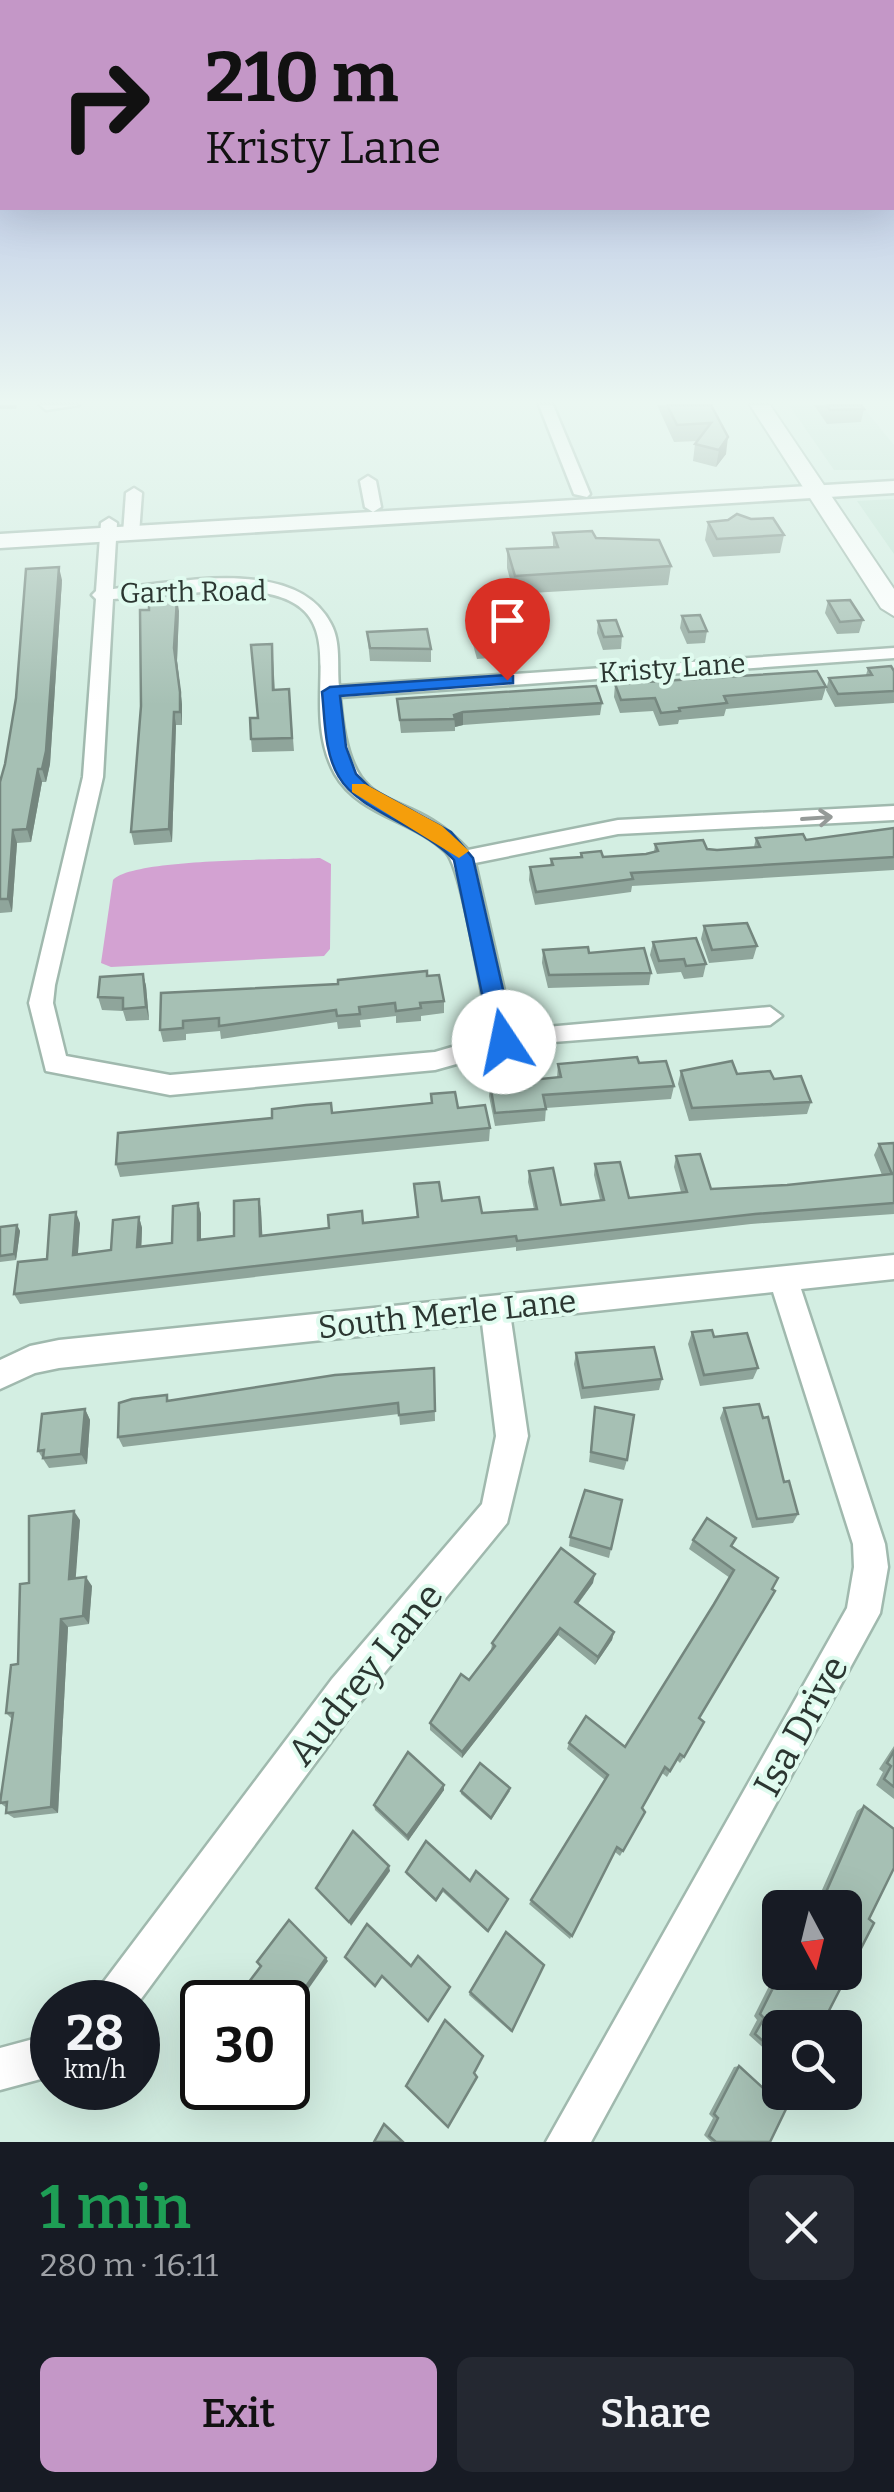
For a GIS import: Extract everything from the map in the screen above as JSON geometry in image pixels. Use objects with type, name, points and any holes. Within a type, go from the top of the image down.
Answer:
[{"type":"main road","points":[[0,542],[120,528],[406,505]]},
{"type":"main road","points":[[0,529],[120,528],[502,505]]},
{"type":"main road","points":[[828,505],[894,608]]},
{"type":"street","points":[[129,505],[101,594],[93,776],[43,984],[42,1003],[55,1064],[170,1086],[435,1061],[528,1036],[770,1016]]},
{"type":"street","name":"Garth Road","points":[[101,594],[230,587],[293,592],[322,621],[337,747],[347,776],[363,791],[444,836],[463,858]]},
{"type":"street","name":"Kristy Lane","points":[[330,692],[894,653]]},
{"type":"street","points":[[504,1042],[463,858],[604,828],[894,813]]},
{"type":"street","name":"South Merle Lane","points":[[1,1373],[59,1354],[894,1267]]},
{"type":"street","name":"Isa Drive","points":[[567,2142],[852,1635],[866,1602],[872,1567],[869,1544],[784,1280]]},
{"type":"street","name":"Audrey Lane","points":[[129,1980],[345,1692],[496,1512],[512,1436],[495,1310]]},
{"type":"street","points":[[0,2068],[30,2060]]},
{"type":"shaded area","points":[[860,505],[894,505],[894,554]]},
{"type":"shaded area","points":[[320,858],[331,864],[330,949],[324,956],[111,967],[101,963],[113,880],[126,873],[177,864]]},
{"type":"building","points":[[737,514],[751,519],[773,518],[784,535],[717,539],[708,522],[728,520]]},
{"type":"building","points":[[592,531],[596,538],[659,540],[671,566],[515,576],[507,549],[558,547],[553,533]]},
{"type":"building","points":[[59,567],[46,751],[42,769],[38,769],[27,829],[13,830],[8,899],[0,899],[0,782],[16,698],[26,569]]},
{"type":"building","points":[[177,599],[174,648],[180,712],[174,712],[169,829],[131,832],[141,706],[140,610],[149,610],[149,600]]},
{"type":"building","points":[[850,600],[863,620],[840,622],[828,601]]},
{"type":"building","points":[[700,615],[707,631],[689,632],[682,616]]},
{"type":"building","points":[[616,620],[622,636],[604,637],[598,621]]},
{"type":"building","points":[[526,625],[531,642],[477,646],[473,628]]},
{"type":"building","points":[[427,629],[431,649],[370,648],[367,632]]},
{"type":"building","points":[[272,644],[273,690],[289,689],[292,738],[251,739],[250,718],[258,718],[251,645]]},
{"type":"building","points":[[891,666],[894,691],[838,694],[829,678],[872,675],[868,668]]},
{"type":"building","points":[[817,671],[826,687],[724,696],[727,703],[661,713],[655,698],[621,700],[615,684]]},
{"type":"building","points":[[596,686],[602,703],[463,712],[454,715],[455,719],[400,720],[397,699]]},
{"type":"building","points":[[894,828],[894,857],[631,873],[633,879],[536,892],[530,867],[553,865],[551,859],[582,857],[581,853],[601,851],[603,857],[646,854],[658,851],[655,844],[703,840],[707,849],[717,850],[760,847],[756,838],[803,834],[806,840]]},
{"type":"building","points":[[747,923],[757,946],[712,950],[704,926]]},
{"type":"building","points":[[696,938],[706,964],[686,966],[684,959],[659,961],[653,942]]},
{"type":"building","points":[[588,947],[589,953],[644,948],[651,973],[549,975],[543,950]]},
{"type":"building","points":[[427,971],[427,976],[439,975],[444,1001],[420,1003],[421,1008],[396,1011],[395,1003],[359,1007],[360,1014],[337,1016],[336,1010],[219,1026],[219,1018],[183,1021],[183,1028],[160,1030],[161,993],[338,984],[338,980]]},
{"type":"building","points":[[143,974],[146,1007],[123,1009],[123,998],[98,997],[100,977]]},
{"type":"building","points":[[637,1057],[639,1063],[666,1061],[674,1086],[543,1095],[546,1109],[495,1113],[490,1084],[561,1077],[558,1064]]},
{"type":"building","points":[[732,1061],[737,1074],[770,1071],[774,1079],[801,1076],[811,1102],[692,1108],[681,1071]]},
{"type":"building","points":[[455,1092],[458,1108],[485,1105],[490,1128],[116,1164],[118,1133],[272,1118],[272,1109],[306,1105],[331,1103],[332,1113],[432,1103],[431,1094]]},
{"type":"building","points":[[894,1143],[894,1203],[517,1241],[516,1236],[14,1294],[18,1262],[47,1259],[50,1215],[76,1212],[73,1255],[111,1250],[113,1220],[139,1217],[137,1247],[172,1243],[173,1206],[198,1203],[198,1240],[234,1236],[234,1201],[259,1199],[260,1236],[329,1228],[328,1215],[362,1211],[363,1223],[418,1217],[414,1184],[439,1182],[442,1201],[479,1197],[482,1213],[537,1209],[529,1171],[553,1168],[561,1205],[604,1200],[595,1164],[620,1162],[629,1198],[687,1192],[676,1156],[700,1154],[711,1189],[892,1174],[879,1144]]},
{"type":"building","points":[[17,1225],[14,1254],[0,1256],[0,1227]]},
{"type":"building","points":[[712,1330],[714,1337],[747,1333],[758,1368],[704,1375],[692,1332]]},
{"type":"building","points":[[654,1347],[662,1379],[583,1388],[576,1353]]},
{"type":"building","points":[[434,1368],[435,1411],[399,1415],[398,1403],[118,1437],[119,1403],[132,1399],[167,1395],[167,1401],[335,1375]]},
{"type":"building","points":[[759,1404],[763,1418],[768,1417],[784,1482],[789,1481],[798,1514],[757,1519],[724,1408]]},
{"type":"building","points":[[595,1407],[634,1415],[627,1460],[591,1452]]},
{"type":"building","points":[[85,1409],[81,1454],[43,1458],[44,1450],[38,1451],[42,1414]]},
{"type":"building","points":[[585,1490],[622,1500],[611,1549],[570,1537]]},
{"type":"building","points":[[74,1511],[69,1579],[86,1577],[83,1616],[61,1619],[51,1807],[6,1813],[7,1802],[0,1803],[13,1713],[6,1713],[11,1665],[18,1664],[20,1584],[29,1583],[29,1516]]},
{"type":"building","points":[[707,1518],[736,1538],[731,1546],[778,1578],[772,1589],[775,1591],[699,1718],[704,1722],[684,1757],[680,1754],[670,1771],[665,1767],[623,1851],[617,1847],[572,1936],[531,1900],[608,1775],[569,1743],[586,1716],[625,1747],[714,1604],[734,1570],[693,1540]]},
{"type":"building","points":[[561,1548],[595,1574],[575,1602],[614,1632],[598,1657],[560,1628],[462,1752],[430,1723],[461,1674],[469,1680],[495,1646],[492,1643]]},
{"type":"building","points":[[894,1751],[894,1787],[884,1779]]},
{"type":"building","points":[[408,1752],[444,1785],[407,1836],[374,1805]]},
{"type":"building","points":[[480,1763],[510,1788],[491,1818],[461,1791]]},
{"type":"building","points":[[864,1806],[894,1829],[894,1868],[869,1919],[874,1923],[862,1946],[862,1890],[827,1890]]},
{"type":"building","points":[[353,1831],[389,1866],[349,1922],[316,1888]]},
{"type":"building","points":[[426,1841],[470,1881],[476,1871],[508,1899],[488,1931],[443,1889],[436,1900],[406,1872]]},
{"type":"building","points":[[289,1920],[326,1958],[310,1981],[250,1980],[261,1966],[257,1962]]},
{"type":"building","points":[[367,1924],[411,1966],[418,1956],[450,1987],[428,2021],[382,1976],[375,1986],[345,1957]]},
{"type":"building","points":[[506,1932],[544,1965],[512,2031],[470,1992]]},
{"type":"building","points":[[772,1990],[840,1990],[829,2010],[762,2010]]},
{"type":"building","points":[[445,2020],[483,2056],[474,2073],[477,2077],[448,2127],[406,2086]]},
{"type":"building","points":[[762,2022],[762,2040],[755,2034]]},
{"type":"building","points":[[739,2066],[762,2087],[762,2110],[786,2110],[770,2142],[716,2142],[709,2136],[718,2118],[714,2114]]},
{"type":"building","points":[[384,2124],[403,2142],[374,2142]]},
{"type":"slow traffic","points":[[359,788],[435,830],[459,851]]},
{"type":"route","points":[[504,1042],[470,874],[463,858],[444,836],[363,791],[347,776],[337,747],[330,692],[507,680]]}]
